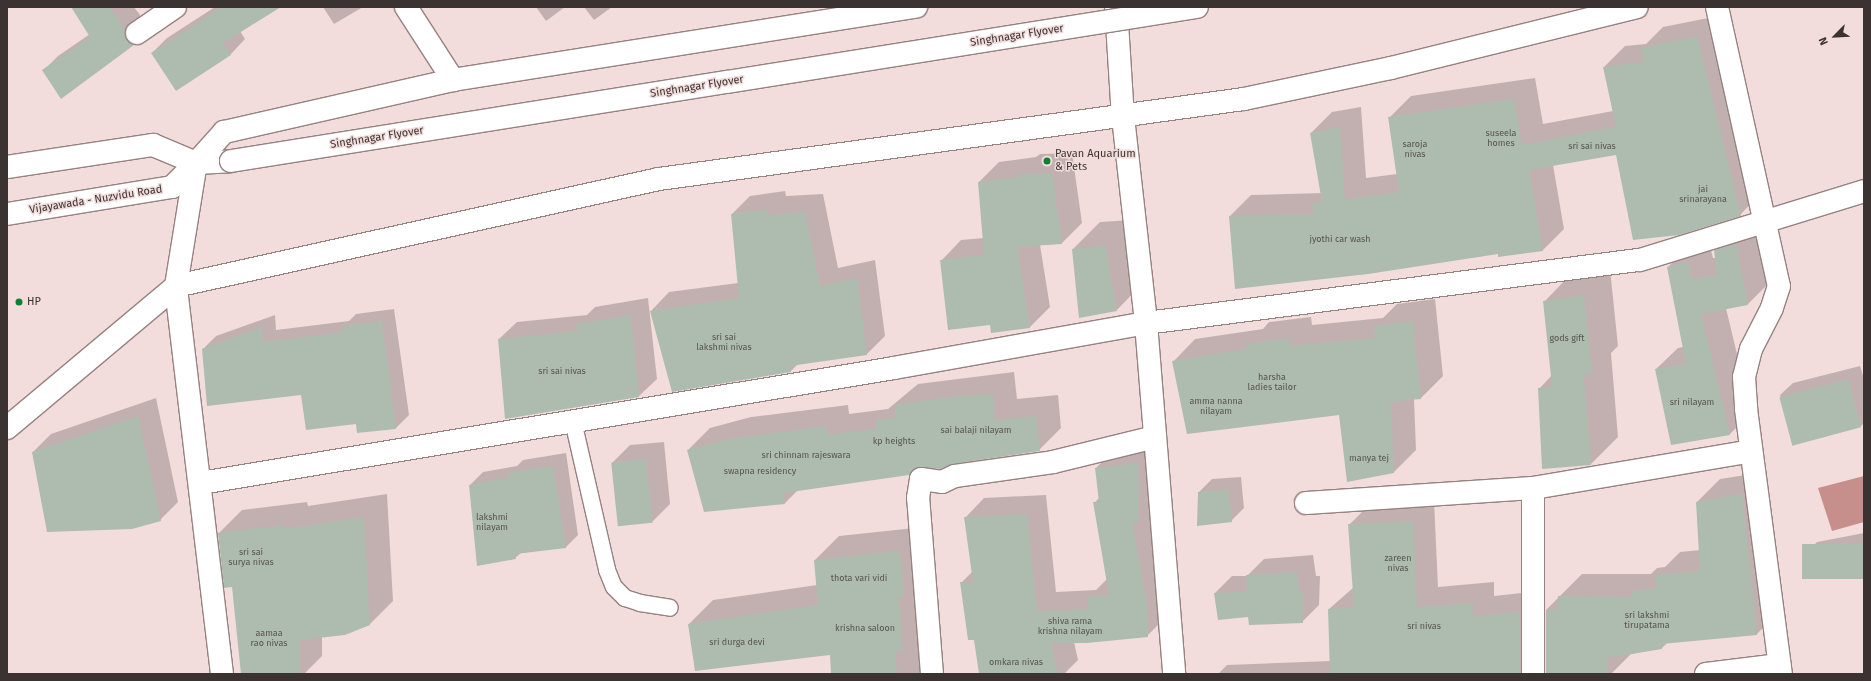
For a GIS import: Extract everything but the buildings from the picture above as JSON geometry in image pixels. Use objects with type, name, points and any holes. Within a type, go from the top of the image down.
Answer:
[{"type":"street","points":[[137,33],[175,7]]},
{"type":"street","name":"Vijayawada - Nuzvidu Road","points":[[7,214],[172,187],[196,164],[224,132],[453,80],[916,7]]},
{"type":"street","points":[[1116,7],[1123,117],[1146,323],[1174,674]]},
{"type":"street","name":"Singhnagar Flyover","points":[[196,164],[231,161],[1197,7]]},
{"type":"street","points":[[7,428],[176,286],[659,178],[1123,117],[1244,99],[1313,85],[1638,7]]},
{"type":"street","points":[[1706,674],[1780,670],[1751,450],[1744,377],[1751,349],[1772,308],[1779,286],[1717,7]]},
{"type":"street","points":[[409,8],[453,80]]},
{"type":"street","points":[[7,167],[153,145],[196,164],[176,286],[201,483],[222,674]]},
{"type":"street","points":[[201,483],[1146,323],[1640,260],[1765,223],[1864,191]]},
{"type":"street","points":[[932,674],[918,498],[921,479],[942,482],[955,476],[1053,462],[1155,437]]},
{"type":"street","points":[[1306,503],[1533,488],[1751,450]]},
{"type":"street","points":[[1533,488],[1533,674]]},
{"type":"lane","points":[[573,421],[607,570],[614,587],[625,598],[670,608]]},
{"type":"shaded area","points":[[1864,476],[1864,522],[1832,531],[1818,488]]},
{"type":"place","name":"Pavan Aquarium & Pets","points":[[1047,161]]},
{"type":"place","name":"HP","points":[[19,302]]}]
